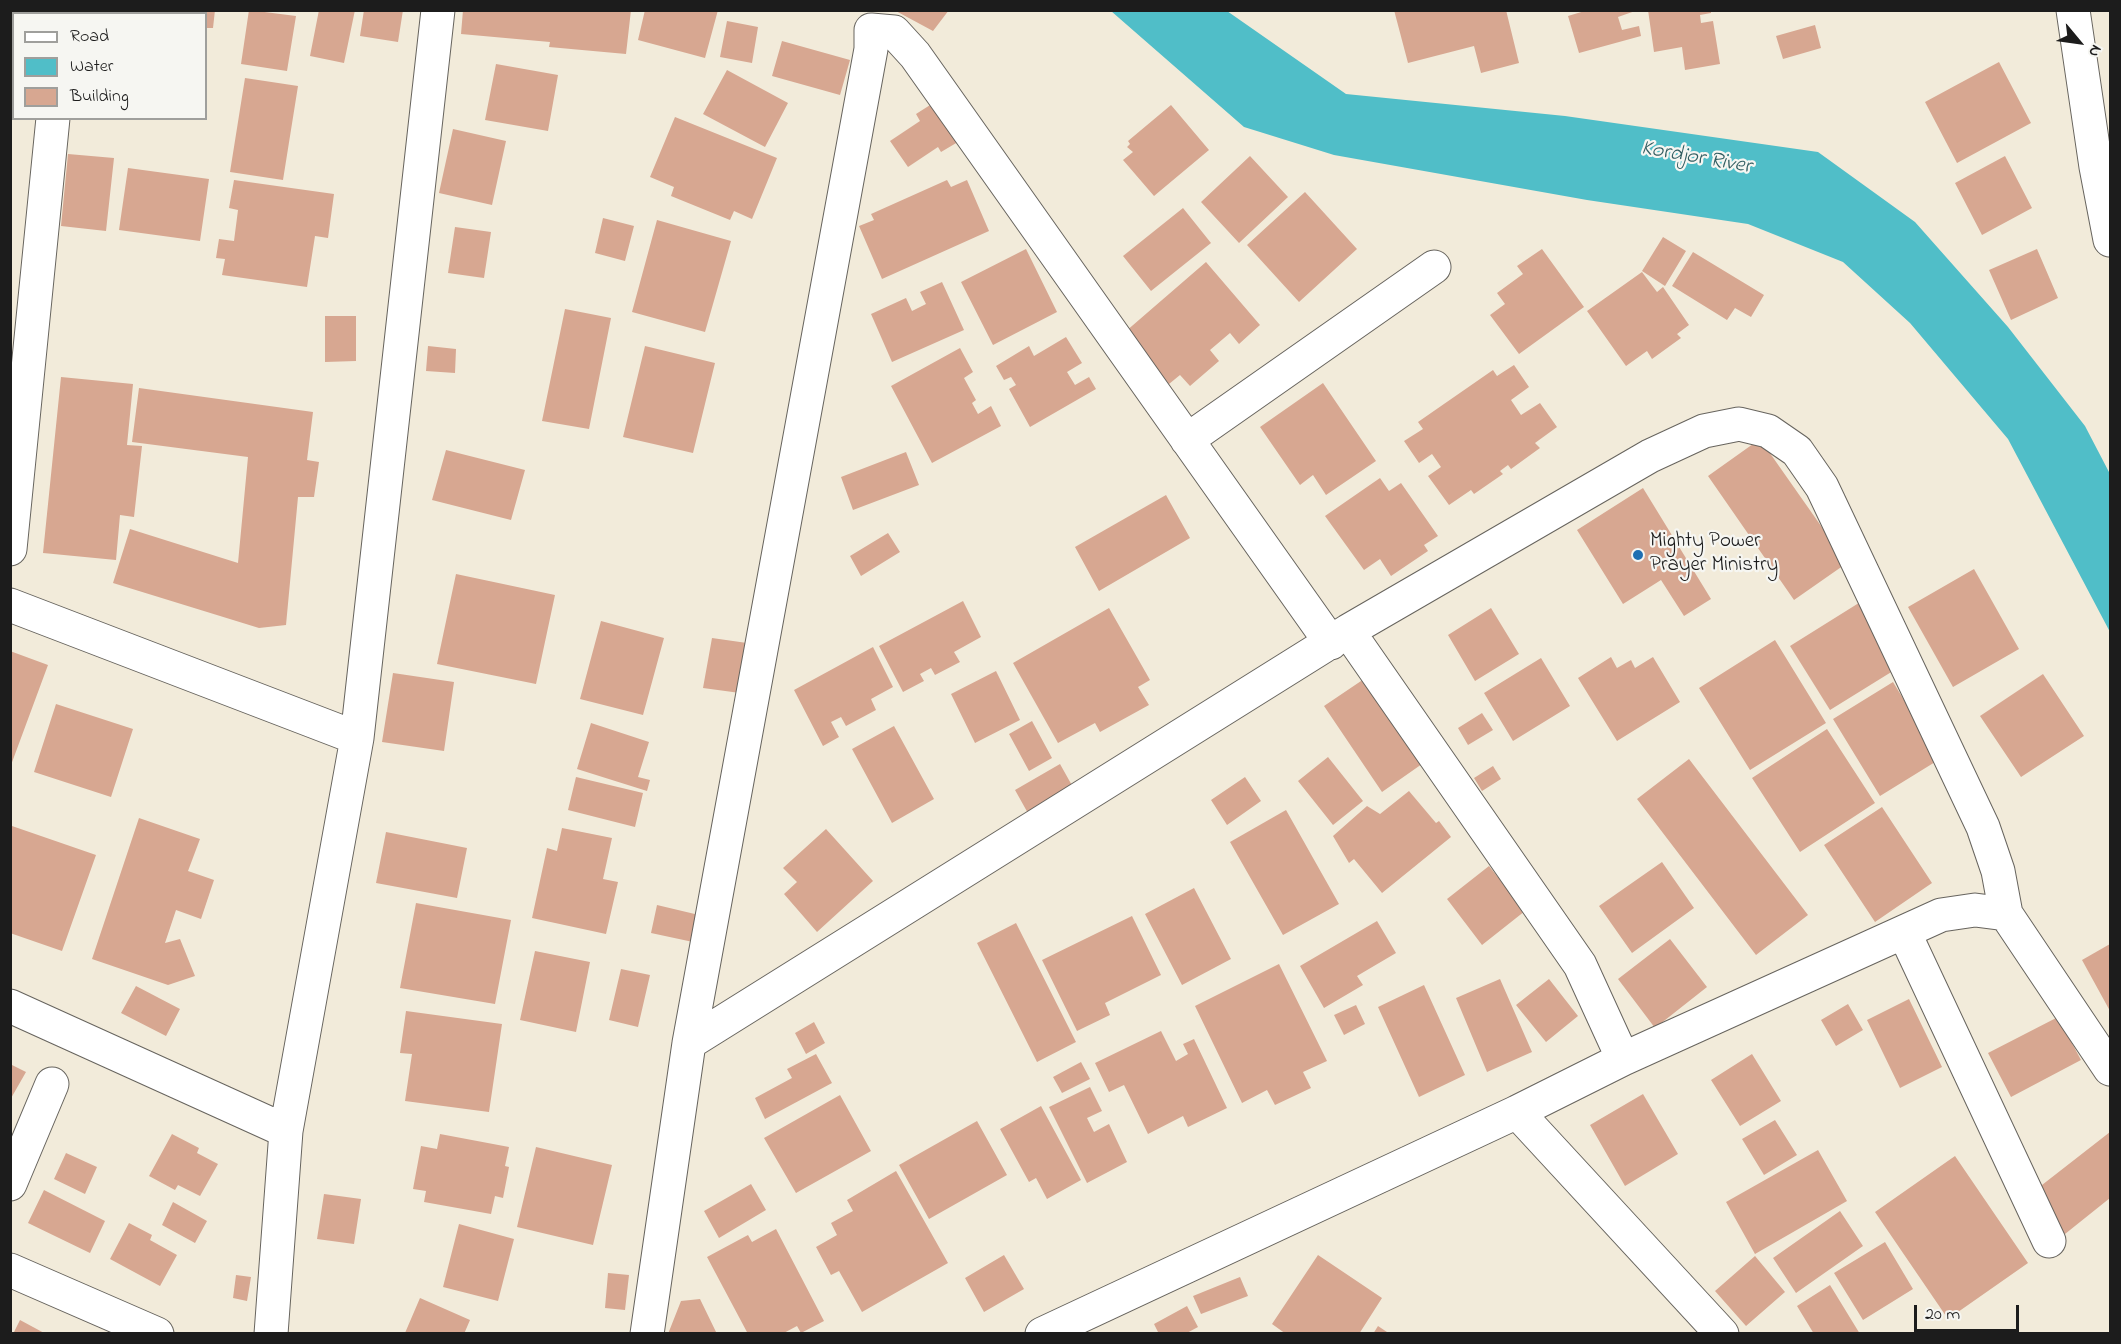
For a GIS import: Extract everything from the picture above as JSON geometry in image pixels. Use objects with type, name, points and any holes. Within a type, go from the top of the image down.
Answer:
[{"type":"street","points":[[271,1334],[286,1131],[357,738],[438,10]]},
{"type":"street","points":[[2073,10],[2096,167],[2110,240]]},
{"type":"street","points":[[647,1334],[689,1043],[871,50],[871,30],[894,33],[915,55],[1187,440],[1339,637],[1580,965],[1623,1059]]},
{"type":"street","points":[[10,549],[53,120]]},
{"type":"street","points":[[1187,440],[1434,267]]},
{"type":"street","points":[[689,1043],[1339,637],[1650,456],[1704,431],[1740,424],[1768,431],[1797,451],[1822,487],[1983,827],[1998,871],[2006,914],[2110,1069]]},
{"type":"street","points":[[10,605],[357,738]]},
{"type":"street","points":[[1042,1334],[1517,1112],[1623,1059],[1941,915],[1975,910],[2006,914]]},
{"type":"street","points":[[1904,932],[2049,1241]]},
{"type":"street","points":[[10,1006],[286,1131]]},
{"type":"street","points":[[10,1184],[52,1084]]},
{"type":"street","points":[[1517,1112],[1722,1334]]},
{"type":"street","points":[[10,1270],[158,1334]]},
{"type":"water","name":"Kordjor River","points":[[1111,11],[1227,11],[1346,94],[1565,116],[1818,152],[1915,222],[2008,327],[2085,426],[2110,474],[2110,632],[2008,439],[1910,323],[1843,262],[1748,224],[1587,200],[1334,155],[1244,127]]},
{"type":"building","points":[[119,10],[215,10],[213,28],[207,28],[207,12],[119,12]]},
{"type":"building","points":[[249,10],[296,16],[287,71],[241,64]]},
{"type":"building","points":[[319,10],[355,10],[344,63],[310,56]]},
{"type":"building","points":[[364,10],[403,10],[398,42],[360,36]]},
{"type":"building","points":[[463,10],[631,10],[626,54],[549,47],[550,42],[461,34]]},
{"type":"building","points":[[645,10],[718,10],[705,58],[638,40]]},
{"type":"building","points":[[894,10],[949,10],[933,31]]},
{"type":"building","points":[[1394,10],[1506,10],[1519,63],[1481,73],[1474,46],[1408,63]]},
{"type":"building","points":[[1588,10],[1638,10],[1618,17],[1622,30],[1639,26],[1641,36],[1579,53],[1568,16]]},
{"type":"building","points":[[1648,10],[1711,10],[1711,13],[1700,15],[1701,23],[1713,21],[1720,64],[1685,70],[1682,47],[1654,52]]},
{"type":"building","points":[[727,21],[758,27],[752,63],[720,57]]},
{"type":"building","points":[[1815,25],[1821,48],[1783,59],[1776,36]]},
{"type":"building","points":[[782,41],[850,60],[840,95],[772,76]]},
{"type":"building","points":[[1999,62],[2031,123],[1957,163],[1925,102]]},
{"type":"building","points":[[496,64],[558,75],[548,131],[485,120]]},
{"type":"building","points":[[727,70],[788,103],[765,147],[703,114]]},
{"type":"building","points":[[245,78],[298,86],[283,180],[230,172]]},
{"type":"building","points":[[938,100],[963,139],[941,152],[938,147],[908,167],[890,141],[920,121],[916,114]]},
{"type":"building","points":[[1171,105],[1209,150],[1154,196],[1123,160],[1133,152],[1127,147],[1130,144],[1128,141]]},
{"type":"building","points":[[675,117],[777,158],[752,219],[734,211],[730,220],[671,196],[674,187],[650,177]]},
{"type":"building","points":[[453,129],[506,141],[492,205],[439,193]]},
{"type":"building","points":[[68,154],[114,158],[106,231],[61,226]]},
{"type":"building","points":[[1250,156],[1288,197],[1239,243],[1201,202]]},
{"type":"building","points":[[2005,156],[2032,208],[1982,235],[1955,183]]},
{"type":"building","points":[[128,168],[209,179],[200,241],[119,230]]},
{"type":"building","points":[[234,180],[334,194],[328,238],[315,236],[307,287],[222,275],[225,259],[216,258],[219,239],[234,241],[238,210],[229,208]]},
{"type":"building","points":[[947,180],[951,187],[967,180],[989,231],[882,279],[859,226],[874,220],[871,214]]},
{"type":"building","points":[[1305,192],[1357,249],[1299,302],[1247,245]]},
{"type":"building","points":[[1183,208],[1211,243],[1151,291],[1123,256]]},
{"type":"building","points":[[603,218],[634,226],[625,261],[595,253]]},
{"type":"building","points":[[657,220],[731,241],[705,332],[632,312]]},
{"type":"building","points":[[455,227],[491,232],[484,278],[448,273]]},
{"type":"building","points":[[1663,237],[1686,251],[1665,286],[1642,271]]},
{"type":"building","points":[[1026,249],[1057,312],[993,345],[961,282]]},
{"type":"building","points":[[1542,249],[1584,307],[1519,354],[1490,315],[1505,304],[1497,293],[1523,274],[1517,266]]},
{"type":"building","points":[[2037,249],[2058,298],[2011,320],[1989,270]]},
{"type":"building","points":[[1693,252],[1764,295],[1751,317],[1735,308],[1727,320],[1672,286]]},
{"type":"building","points":[[1206,262],[1260,325],[1239,344],[1230,333],[1210,350],[1219,361],[1190,386],[1180,375],[1169,384],[1125,332]]},
{"type":"building","points":[[1642,272],[1657,292],[1663,287],[1689,325],[1677,334],[1681,338],[1652,359],[1647,351],[1626,366],[1587,311]]},
{"type":"building","points":[[942,282],[964,330],[892,362],[871,314],[906,298],[912,311],[926,304],[920,292]]},
{"type":"building","points":[[565,309],[611,318],[589,429],[542,421]]},
{"type":"building","points":[[325,316],[356,316],[356,361],[325,362]]},
{"type":"building","points":[[1066,337],[1082,363],[1067,372],[1075,385],[1089,377],[1096,389],[1030,427],[1009,389],[1016,385],[1011,377],[1004,380],[996,366],[1029,346],[1034,356]]},
{"type":"building","points":[[428,346],[456,349],[455,373],[426,371]]},
{"type":"building","points":[[645,346],[715,363],[693,453],[623,437]]},
{"type":"building","points":[[960,348],[973,372],[964,378],[976,400],[972,403],[978,414],[991,406],[1001,426],[932,463],[891,386]]},
{"type":"building","points":[[1514,365],[1529,387],[1511,400],[1521,415],[1540,403],[1557,427],[1535,443],[1540,448],[1511,469],[1508,465],[1500,471],[1503,474],[1474,494],[1471,490],[1449,505],[1428,476],[1441,467],[1432,454],[1419,463],[1404,441],[1423,429],[1418,422],[1493,370],[1497,376]]},
{"type":"building","points":[[61,377],[133,384],[127,445],[142,446],[134,517],[120,515],[116,560],[43,553]]},
{"type":"building","points":[[1323,383],[1376,461],[1326,495],[1313,475],[1300,485],[1260,427]]},
{"type":"building","points":[[139,388],[313,412],[307,460],[319,462],[314,497],[298,497],[286,625],[259,628],[113,583],[130,529],[238,563],[248,457],[132,442]]},
{"type":"building","points":[[1760,439],[1847,563],[1794,600],[1708,476]]},
{"type":"building","points":[[446,450],[525,470],[511,520],[432,500]]},
{"type":"building","points":[[906,452],[919,485],[853,510],[841,477]]},
{"type":"building","points":[[1380,478],[1389,491],[1401,483],[1438,536],[1424,545],[1428,551],[1391,576],[1380,559],[1364,570],[1325,516]]},
{"type":"building","name":"Mighty Power Prayer Ministry","points":[[1643,488],[1711,599],[1684,616],[1661,580],[1623,604],[1577,530]]},
{"type":"building","points":[[1166,495],[1190,538],[1099,591],[1075,547]]},
{"type":"building","points":[[888,533],[900,552],[861,576],[850,556]]},
{"type":"building","points":[[1974,569],[2019,649],[1953,687],[1908,607]]},
{"type":"building","points":[[456,574],[555,595],[536,684],[437,664]]},
{"type":"building","points":[[963,601],[981,637],[954,652],[960,662],[935,675],[931,668],[920,674],[924,681],[903,692],[879,646]]},
{"type":"building","points":[[1862,601],[1901,666],[1830,710],[1790,646]]},
{"type":"building","points":[[1109,608],[1150,680],[1138,687],[1149,705],[1100,732],[1095,723],[1058,743],[1013,663]]},
{"type":"building","points":[[1491,608],[1519,654],[1475,681],[1448,635]]},
{"type":"building","points":[[601,621],[664,638],[643,715],[580,699]]},
{"type":"building","points":[[712,638],[747,643],[740,693],[703,688]]},
{"type":"building","points":[[1775,640],[1826,723],[1750,770],[1699,688]]},
{"type":"building","points":[[873,647],[893,687],[871,699],[876,710],[846,726],[841,717],[831,722],[839,737],[823,746],[794,690]]},
{"type":"building","points":[[10,651],[48,665],[11,765],[10,765]]},
{"type":"building","points":[[1611,657],[1617,668],[1631,660],[1635,668],[1653,657],[1680,702],[1617,741],[1578,678]]},
{"type":"building","points":[[1541,658],[1570,706],[1513,741],[1484,693]]},
{"type":"building","points":[[996,671],[1020,720],[975,743],[951,694]]},
{"type":"building","points":[[393,673],[454,682],[444,751],[382,742]]},
{"type":"building","points":[[2043,674],[2084,736],[2021,777],[1980,716]]},
{"type":"building","points":[[1364,679],[1422,764],[1382,792],[1324,706]]},
{"type":"building","points":[[1893,682],[1940,759],[1880,796],[1833,719]]},
{"type":"building","points":[[56,704],[133,729],[111,797],[34,772]]},
{"type":"building","points":[[1482,713],[1493,730],[1468,745],[1458,728]]},
{"type":"building","points":[[1032,721],[1052,758],[1029,771],[1009,734]]},
{"type":"building","points":[[591,723],[649,742],[638,777],[650,780],[647,791],[577,769]]},
{"type":"building","points":[[894,726],[934,799],[892,823],[852,749]]},
{"type":"building","points":[[1827,729],[1875,803],[1800,852],[1752,778]]},
{"type":"building","points":[[1328,757],[1363,801],[1333,825],[1298,781]]},
{"type":"building","points":[[1689,759],[1808,915],[1756,955],[1637,799]]},
{"type":"building","points":[[1060,764],[1074,789],[1029,815],[1015,790]]},
{"type":"building","points":[[1493,766],[1501,779],[1482,791],[1474,778]]},
{"type":"building","points":[[576,777],[643,793],[635,827],[568,810]]},
{"type":"building","points":[[1245,777],[1261,801],[1227,825],[1211,800]]},
{"type":"building","points":[[1409,791],[1436,823],[1439,821],[1451,837],[1382,893],[1354,859],[1349,863],[1333,836],[1367,806],[1380,814]]},
{"type":"building","points":[[1882,807],[1932,883],[1875,922],[1824,845]]},
{"type":"building","points":[[1286,810],[1339,904],[1283,935],[1230,842]]},
{"type":"building","points":[[139,818],[200,839],[188,871],[214,880],[201,919],[176,910],[165,943],[180,939],[195,976],[168,985],[92,959]]},
{"type":"building","points":[[12,826],[96,855],[62,951],[10,933],[10,830]]},
{"type":"building","points":[[562,828],[612,838],[603,879],[618,882],[606,934],[532,918],[547,848],[557,851]]},
{"type":"building","points":[[826,829],[873,881],[817,932],[784,894],[797,882],[783,868]]},
{"type":"building","points":[[386,832],[467,848],[457,898],[376,883]]},
{"type":"building","points":[[1662,862],[1694,908],[1632,953],[1599,906]]},
{"type":"building","points":[[1489,866],[1525,911],[1482,945],[1447,899]]},
{"type":"building","points":[[1194,888],[1231,959],[1182,985],[1145,914]]},
{"type":"building","points":[[416,903],[511,920],[495,1004],[400,988]]},
{"type":"building","points":[[657,905],[699,915],[693,942],[651,933]]},
{"type":"building","points":[[1132,916],[1161,975],[1105,1003],[1110,1015],[1077,1031],[1042,960]]},
{"type":"building","points":[[1377,921],[1396,953],[1357,976],[1363,985],[1324,1008],[1300,966]]},
{"type":"building","points":[[1016,923],[1076,1042],[1037,1062],[977,943]]},
{"type":"building","points":[[1670,939],[1707,987],[1655,1028],[1618,979]]},
{"type":"building","points":[[2110,944],[2110,1011],[2082,960]]},
{"type":"building","points":[[535,951],[590,962],[576,1032],[520,1020]]},
{"type":"building","points":[[1279,964],[1327,1061],[1303,1072],[1311,1088],[1275,1105],[1267,1090],[1242,1103],[1195,1006]]},
{"type":"building","points":[[621,969],[650,975],[638,1027],[609,1020]]},
{"type":"building","points":[[1500,979],[1532,1052],[1487,1072],[1456,998]]},
{"type":"building","points":[[1549,979],[1578,1016],[1546,1042],[1516,1005]]},
{"type":"building","points":[[1424,985],[1465,1075],[1419,1097],[1378,1007]]},
{"type":"building","points":[[136,986],[180,1009],[166,1036],[121,1013]]},
{"type":"building","points":[[1909,999],[1942,1067],[1900,1088],[1867,1020]]},
{"type":"building","points":[[1848,1004],[1863,1030],[1836,1046],[1821,1020]]},
{"type":"building","points":[[1356,1005],[1365,1024],[1344,1035],[1334,1015]]},
{"type":"building","points":[[406,1011],[502,1024],[489,1112],[405,1101],[412,1054],[400,1053]]},
{"type":"building","points":[[2058,1017],[2081,1060],[2011,1097],[1988,1053]]},
{"type":"building","points":[[814,1022],[825,1043],[806,1054],[795,1033]]},
{"type":"building","points":[[1161,1031],[1176,1061],[1188,1054],[1183,1044],[1194,1039],[1227,1108],[1188,1127],[1183,1116],[1148,1134],[1124,1085],[1109,1092],[1095,1063]]},
{"type":"building","points":[[816,1054],[832,1083],[765,1119],[755,1098],[792,1078],[787,1069]]},
{"type":"building","points":[[1752,1054],[1781,1101],[1740,1126],[1711,1080]]},
{"type":"building","points":[[1081,1062],[1090,1079],[1062,1093],[1053,1077]]},
{"type":"building","points":[[10,1064],[26,1072],[10,1100]]},
{"type":"building","points":[[1090,1087],[1102,1111],[1087,1118],[1094,1132],[1109,1124],[1127,1162],[1087,1183],[1049,1107]]},
{"type":"building","points":[[1643,1094],[1678,1154],[1625,1186],[1590,1125]]},
{"type":"building","points":[[840,1095],[871,1151],[796,1193],[764,1138]]},
{"type":"building","points":[[1041,1106],[1081,1180],[1047,1199],[1036,1178],[1029,1182],[1000,1129]]},
{"type":"building","points":[[1775,1120],[1797,1155],[1764,1175],[1742,1139]]},
{"type":"building","points":[[977,1121],[1007,1175],[929,1219],[899,1165]]},
{"type":"building","points":[[2110,1132],[2110,1198],[2065,1234],[2033,1192]]},
{"type":"building","points":[[172,1134],[199,1148],[197,1153],[218,1164],[200,1196],[178,1185],[175,1190],[149,1176]]},
{"type":"building","points":[[440,1134],[509,1147],[505,1166],[509,1167],[503,1198],[495,1196],[491,1214],[424,1202],[426,1191],[413,1189],[421,1146],[437,1149]]},
{"type":"building","points":[[536,1147],[612,1165],[593,1245],[517,1227]]},
{"type":"building","points":[[1818,1150],[1847,1201],[1755,1254],[1726,1202]]},
{"type":"building","points":[[66,1153],[97,1167],[85,1194],[54,1179]]},
{"type":"building","points":[[1955,1156],[2028,1263],[1948,1319],[1875,1212]]},
{"type":"building","points":[[896,1171],[948,1263],[862,1312],[839,1271],[831,1275],[816,1247],[837,1235],[831,1223],[853,1211],[847,1200]]},
{"type":"building","points":[[751,1184],[766,1210],[719,1238],[704,1211]]},
{"type":"building","points":[[44,1190],[105,1221],[90,1253],[28,1223]]},
{"type":"building","points":[[324,1194],[361,1199],[354,1244],[317,1239]]},
{"type":"building","points":[[173,1202],[207,1221],[195,1243],[162,1225]]},
{"type":"building","points":[[1840,1211],[1863,1246],[1796,1293],[1773,1258]]},
{"type":"building","points":[[129,1223],[152,1235],[150,1240],[177,1255],[160,1286],[110,1259]]},
{"type":"building","points":[[459,1224],[514,1239],[498,1301],[443,1287]]},
{"type":"building","points":[[776,1229],[824,1321],[801,1333],[797,1326],[782,1334],[748,1334],[707,1257],[748,1235],[752,1242]]},
{"type":"building","points":[[1885,1242],[1913,1289],[1863,1320],[1834,1273]]},
{"type":"building","points":[[1004,1255],[1024,1289],[984,1312],[965,1278]]},
{"type":"building","points":[[1318,1255],[1382,1298],[1359,1334],[1286,1334],[1272,1324]]},
{"type":"building","points":[[1755,1256],[1785,1292],[1746,1326],[1715,1291]]},
{"type":"building","points":[[608,1273],[629,1275],[625,1310],[605,1308]]},
{"type":"building","points":[[236,1275],[251,1277],[247,1301],[233,1298]]},
{"type":"building","points":[[1240,1277],[1248,1296],[1201,1314],[1193,1296]]},
{"type":"building","points":[[1830,1285],[1860,1334],[1814,1334],[1797,1306]]},
{"type":"building","points":[[420,1298],[470,1320],[464,1334],[405,1333]]},
{"type":"building","points":[[700,1299],[717,1334],[668,1334],[681,1301]]},
{"type":"building","points":[[1187,1306],[1198,1327],[1185,1334],[1159,1334],[1154,1324]]},
{"type":"building","points":[[20,1320],[46,1334],[13,1334]]},
{"type":"building","points":[[1378,1326],[1390,1334],[1373,1334]]},
{"type":"place","name":"Mighty Power Prayer Ministry","points":[[1638,555]]}]
